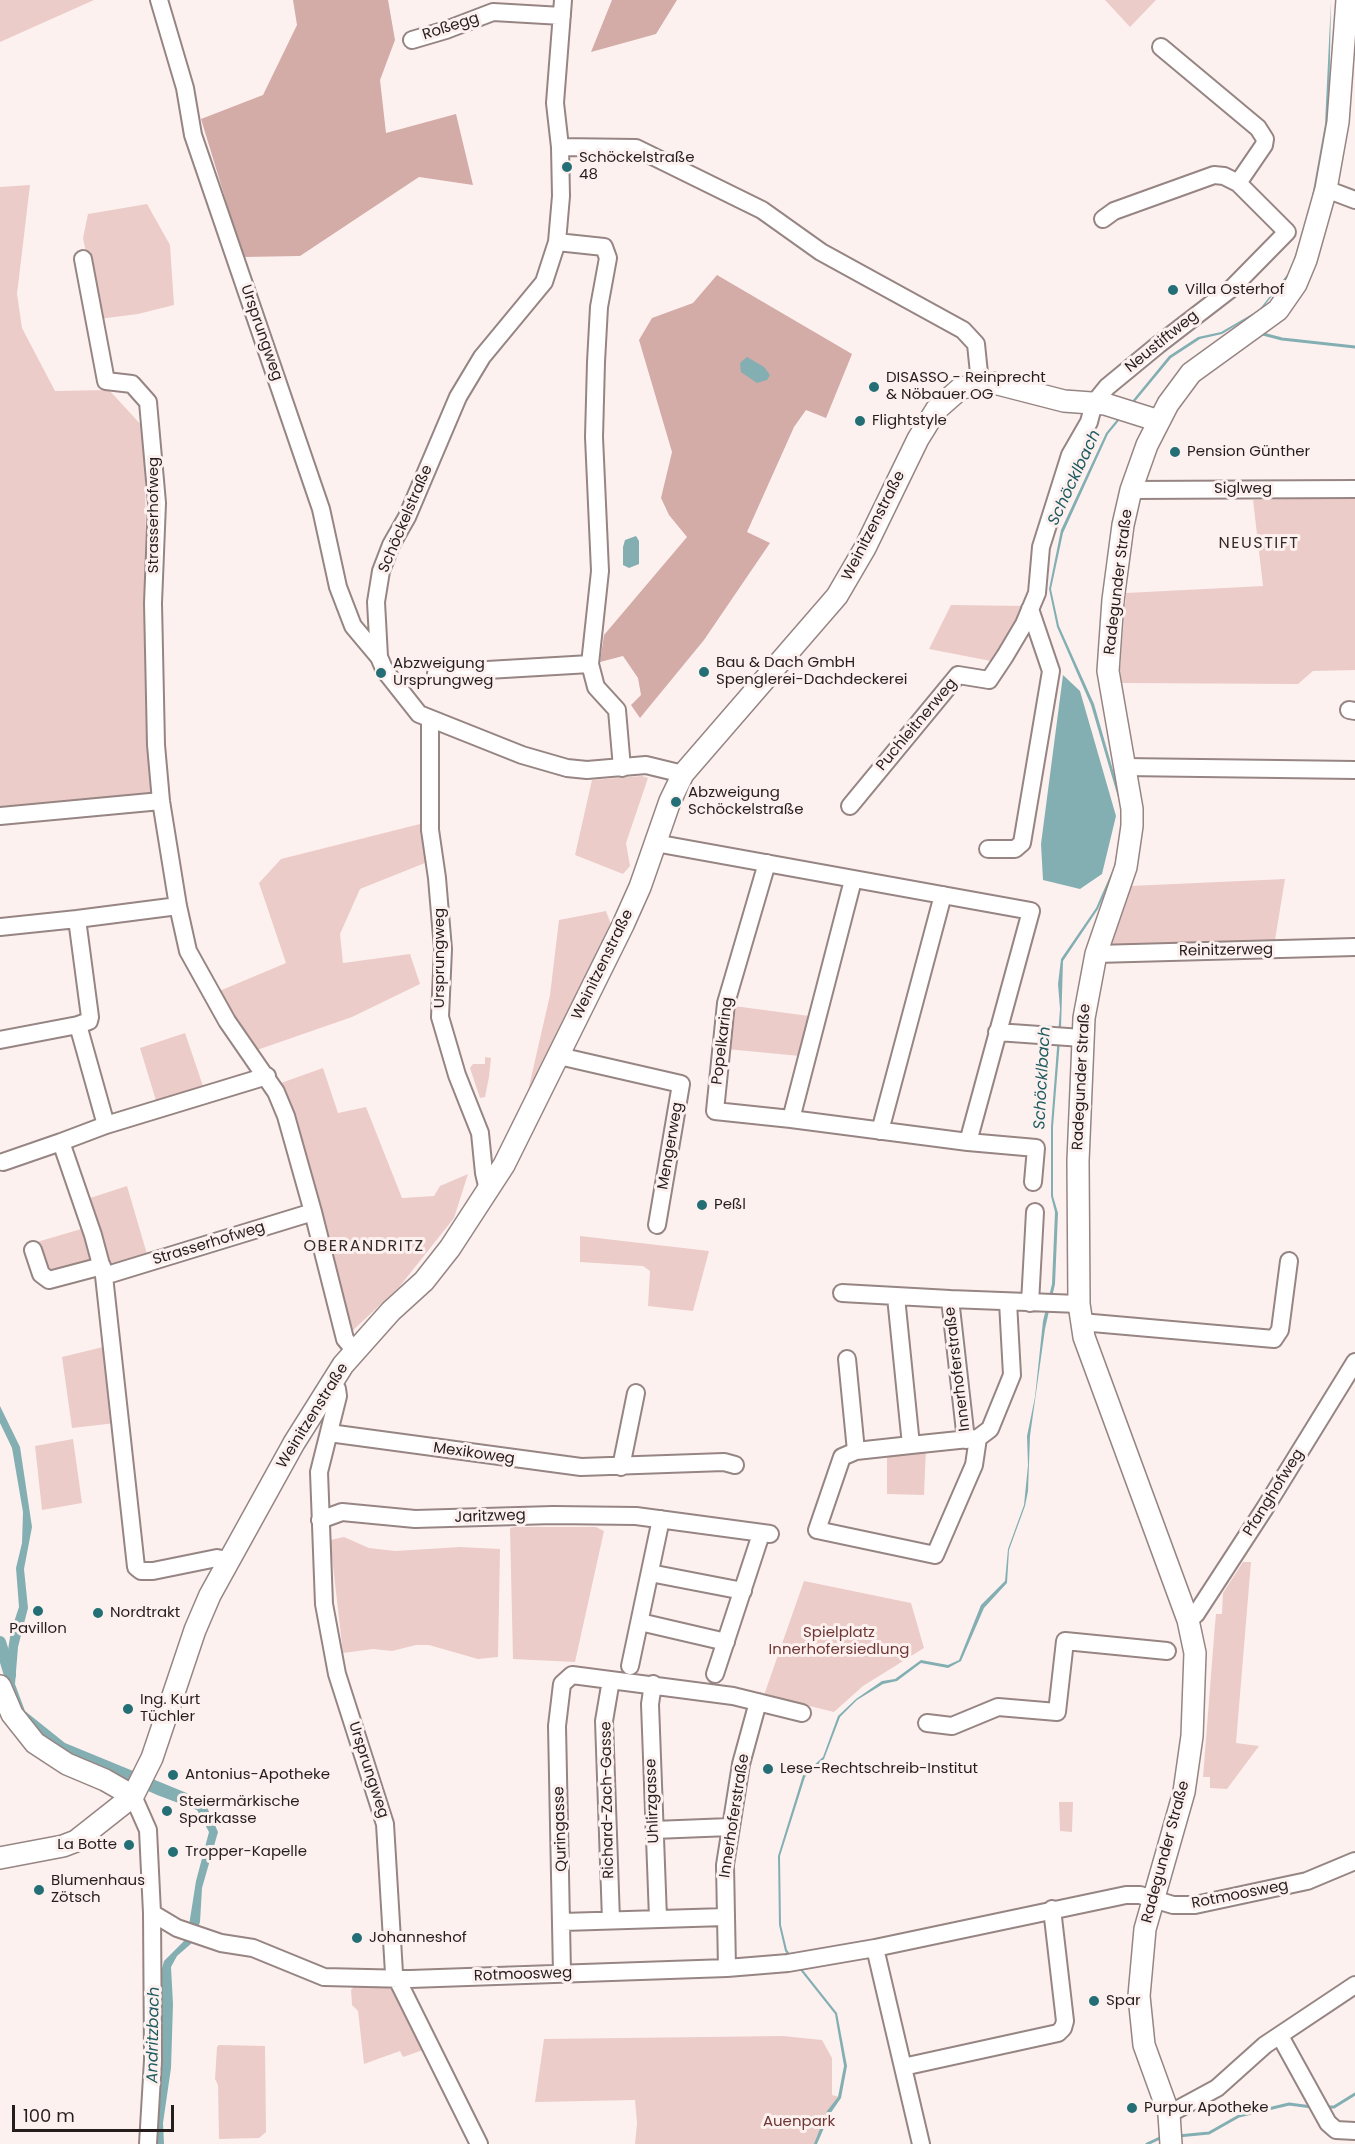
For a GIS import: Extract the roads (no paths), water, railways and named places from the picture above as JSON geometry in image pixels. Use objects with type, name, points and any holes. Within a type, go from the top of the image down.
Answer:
[{"type":"main road","name":"Radegunder Straße","points":[[1170,2128],[1144,2045],[1139,1996],[1145,1929],[1178,1818],[1192,1736],[1195,1653],[1188,1620],[1073,1310],[1078,1161],[1076,1037],[1096,954],[1130,850],[1132,809],[1108,671],[1114,593],[1123,525],[1131,490],[1159,421],[1191,373],[1278,310],[1287,298],[1306,260],[1326,189],[1338,122],[1347,0]]},
{"type":"main road","points":[[980,383],[994,383],[1064,401],[1094,403],[1159,421]]},
{"type":"main road","name":"Weinitzenstraße","points":[[138,1786],[195,1630],[228,1560],[330,1384],[354,1351],[424,1281],[450,1248],[519,1137],[623,925],[669,801],[683,774],[800,642],[837,596],[865,548],[918,439],[936,410],[962,387],[980,383]]},
{"type":"main road","points":[[0,1686],[6,1717],[50,1754],[105,1780],[138,1786]]},
{"type":"main road","points":[[0,1858],[63,1846],[76,1841],[138,1786]]},
{"type":"street","name":"Ursprungweg","points":[[159,0],[185,88],[194,135],[321,509],[338,587],[352,626],[379,657]]},
{"type":"street","name":"Schöckelstraße","points":[[562,8],[555,103],[560,147],[561,196],[557,242],[544,282],[482,357],[458,397],[408,517],[391,545],[381,571],[376,602],[379,657],[419,714],[430,720],[522,755],[567,768],[622,768],[646,765],[683,774]]},
{"type":"street","name":"Roßegg","points":[[412,40],[493,12],[562,8]]},
{"type":"street","points":[[1103,219],[1114,211],[1214,175],[1224,176],[1238,183],[1264,145],[1265,139],[1258,128],[1161,47]]},
{"type":"street","points":[[560,147],[636,148],[762,210],[821,252],[963,330],[976,344],[980,383]]},
{"type":"street","name":"Neustiftweg","points":[[1094,403],[1107,387],[1232,288],[1287,232],[1238,183]]},
{"type":"street","points":[[1326,189],[1355,200]]},
{"type":"street","points":[[557,242],[604,247],[608,258],[599,307],[596,362],[594,436],[600,571],[590,664],[596,687],[617,710],[622,768]]},
{"type":"street","name":"Strasserhofweg","points":[[83,259],[106,381],[132,384],[148,402],[157,503],[153,603],[154,689],[161,801],[178,906],[188,951],[227,1021],[267,1076],[286,1116],[314,1212],[345,1339],[354,1351]]},
{"type":"street","name":"Puchleitnerweg","points":[[850,806],[958,675],[989,680],[1005,656],[1036,593],[1041,547],[1070,454],[1089,422],[1094,403]]},
{"type":"street","name":"Siglweg","points":[[1131,490],[1355,489]]},
{"type":"street","points":[[988,849],[1015,849],[1022,843],[1024,833],[1052,671],[1030,609]]},
{"type":"street","points":[[436,673],[590,664]]},
{"type":"street","name":"Ursprungweg","points":[[430,720],[430,830],[438,878],[443,949],[440,1017],[460,1086],[477,1125],[488,1190]]},
{"type":"street","points":[[1124,766],[1355,770]]},
{"type":"street","points":[[0,816],[161,801]]},
{"type":"street","points":[[655,843],[1031,911],[968,1142]]},
{"type":"street","name":"Popelkaring","points":[[767,863],[726,1003],[715,1111],[968,1142],[1036,1148],[1033,1182]]},
{"type":"street","points":[[791,1119],[853,880]]},
{"type":"street","points":[[880,1131],[942,895]]},
{"type":"street","points":[[0,927],[178,906]]},
{"type":"street","points":[[0,1040],[89,1021],[77,919]]},
{"type":"street","name":"Reinitzerweg","points":[[1096,954],[1355,947]]},
{"type":"street","points":[[78,1025],[106,1125]]},
{"type":"street","points":[[997,1032],[1076,1037]]},
{"type":"street","name":"Mengerweg","points":[[559,1056],[681,1084],[657,1225]]},
{"type":"street","points":[[3,1162],[106,1125],[267,1076]]},
{"type":"street","points":[[61,1142],[103,1271],[134,1560],[137,1569],[153,1571],[217,1558],[228,1560]]},
{"type":"street","name":"Strasserhofweg","points":[[33,1250],[41,1274],[49,1280],[103,1271],[314,1212]]},
{"type":"street","points":[[1035,1212],[1035,1303]]},
{"type":"street","points":[[1073,1310],[1274,1339],[1280,1330],[1289,1261]]},
{"type":"street","name":"Innerhoferstraße","points":[[842,1293],[1035,1303],[1073,1310]]},
{"type":"street","points":[[896,1297],[911,1445]]},
{"type":"street","name":"Innerhoferstraße","points":[[950,1299],[972,1439],[974,1465],[935,1555],[817,1530],[842,1457],[856,1451],[972,1439],[990,1429],[1010,1383],[1012,1359],[1008,1302]]},
{"type":"street","points":[[847,1359],[856,1451]]},
{"type":"street","name":"Pfanghofweg","points":[[1188,1620],[1202,1605],[1265,1508],[1355,1362]]},
{"type":"street","name":"Ursprungweg","points":[[330,1384],[337,1389],[338,1396],[320,1472],[324,1604],[337,1674],[385,1824],[394,1973],[479,2144]]},
{"type":"street","points":[[621,1467],[636,1393]]},
{"type":"street","name":"Mexikoweg","points":[[328,1433],[552,1464],[621,1467],[724,1462],[735,1465]]},
{"type":"street","name":"Jaritzweg","points":[[320,1523],[342,1512],[415,1519],[553,1515],[661,1519],[766,1534],[742,1591],[715,1674]]},
{"type":"street","points":[[630,1666],[661,1519]]},
{"type":"street","points":[[650,1573],[742,1591]]},
{"type":"street","points":[[639,1622],[726,1642]]},
{"type":"street","points":[[927,1723],[952,1726],[998,1707],[1057,1712],[1065,1641],[1167,1650]]},
{"type":"street","name":"Quringasse","points":[[562,1973],[563,1922],[557,1726],[562,1684],[572,1675],[611,1680]]},
{"type":"street","points":[[611,1680],[652,1684],[758,1702],[802,1713]]},
{"type":"street","name":"Richard-Zach-Gasse","points":[[611,1680],[604,1721],[611,1920]]},
{"type":"street","name":"Uhlirzgasse","points":[[652,1684],[650,1704],[658,1918]]},
{"type":"street","name":"Innerhoferstraße","points":[[727,1968],[723,1878],[743,1756],[758,1702]]},
{"type":"street","points":[[138,1786],[148,1830],[152,1913],[153,2060],[148,2144]]},
{"type":"street","points":[[654,1830],[730,1827]]},
{"type":"street","name":"Rotmoosweg","points":[[152,1913],[188,1932],[253,1948],[324,1977],[398,1980],[727,1968],[794,1962],[1126,1895],[1140,1895],[1181,1906],[1214,1902],[1307,1881],[1355,1861]]},
{"type":"street","points":[[903,2067],[1058,2033],[1063,2028],[1065,2020],[1052,1909]]},
{"type":"street","points":[[563,1922],[725,1917]]},
{"type":"street","name":"Rotmoosweg","points":[[152,1935],[188,1932]]},
{"type":"street","points":[[875,1947],[921,2144]]},
{"type":"street","points":[[1170,2128],[1265,2045],[1355,1985]]},
{"type":"street","points":[[1280,2036],[1322,2113],[1336,2130],[1355,2131]]},
{"type":"water","name":"Schöcklbach","points":[[1331,0],[1329,111],[1311,215],[1292,271],[1260,311],[1222,334],[1200,339],[1171,358],[1108,434],[1063,533],[1051,589],[1059,626],[1094,704],[1123,805],[1124,830],[1116,867],[1098,909],[1063,961],[1061,1028],[1053,1127],[1053,1196],[1058,1213],[1055,1284],[1045,1329],[1030,1436],[1028,1491],[1025,1506],[1009,1550],[1007,1583],[984,1608],[961,1661],[948,1668],[921,1663],[897,1681],[883,1684],[857,1700],[840,1717],[824,1759],[805,1777],[780,1856],[781,1925],[787,1950],[837,2013],[847,2066],[841,2098],[830,2114],[817,2144],[814,2144],[827,2111],[838,2097],[844,2066],[835,2014],[785,1951],[779,1925],[778,1856],[803,1775],[823,1757],[838,1716],[856,1699],[882,1681],[895,1679],[921,1660],[948,1665],[959,1660],[981,1605],[1005,1581],[1008,1549],[1024,1505],[1028,1465],[1027,1436],[1035,1397],[1043,1321],[1052,1284],[1055,1212],[1051,1196],[1051,1126],[1060,1009],[1058,984],[1061,959],[1096,908],[1114,867],[1121,829],[1120,804],[1091,705],[1057,627],[1049,589],[1061,530],[1106,433],[1169,356],[1198,337],[1221,332],[1259,310],[1290,271],[1309,213],[1325,124]]},
{"type":"water","points":[[747,357],[764,367],[770,375],[767,380],[757,383],[741,372],[740,363]]},
{"type":"water","points":[[636,536],[639,541],[639,564],[629,568],[623,565],[623,547],[625,540]]},
{"type":"water","points":[[1063,675],[1080,691],[1116,816],[1102,874],[1080,889],[1043,880],[1041,844]]},
{"type":"water","points":[[0,1406],[20,1447],[32,1527],[24,1569],[28,1608],[18,1647],[15,1684],[25,1711],[65,1743],[194,1796],[206,1805],[218,1832],[202,1888],[200,1922],[193,1942],[177,1956],[171,1967],[173,2004],[171,2068],[163,2123],[164,2144],[154,2144],[160,2066],[160,1976],[164,1961],[187,1938],[196,1881],[209,1832],[197,1810],[157,1795],[47,1745],[6,1688],[4,1675],[11,1631],[19,1607],[16,1568],[22,1543],[23,1512],[12,1448],[0,1423]]},
{"type":"waterway","points":[[1259,333],[1282,339],[1355,347]]},
{"type":"waterway","points":[[0,1642],[10,1675]]},
{"type":"waterway","points":[[1324,2107],[1334,2107],[1355,2094]]},
{"type":"waterway","points":[[1178,2136],[1209,2133],[1239,2116],[1289,2104],[1312,2107]]},
{"type":"waterway","points":[[1147,2144],[1162,2137]]},
{"type":"place","name":"Schöckelstraße 48","points":[[567,167]]},
{"type":"place","name":"Villa Osterhof","points":[[1173,290]]},
{"type":"place","name":"DISASSO - Reinprecht & Nöbauer OG","points":[[874,387]]},
{"type":"place","name":"Flightstyle","points":[[860,421]]},
{"type":"place","name":"Pension Günther","points":[[1175,452]]},
{"type":"place","name":"Bau & Dach GmbH Spenglerei-Dachdeckerei","points":[[704,672]]},
{"type":"place","name":"Abzweigung Ursprungweg","points":[[381,673]]},
{"type":"place","name":"Abzweigung Schöckelstraße","points":[[676,802]]},
{"type":"place","name":"Peßl","points":[[702,1205]]},
{"type":"place","name":"Pavillon","points":[[38,1611]]},
{"type":"place","name":"Nordtrakt","points":[[98,1613]]},
{"type":"place","name":"Ing. Kurt Tüchler","points":[[128,1709]]},
{"type":"place","name":"Lese-Rechtschreib-Institut","points":[[768,1769]]},
{"type":"place","name":"Antonius-Apotheke","points":[[173,1775]]},
{"type":"place","name":"Steiermärkische Sparkasse","points":[[167,1811]]},
{"type":"place","name":"La Botte","points":[[129,1845]]},
{"type":"place","name":"Tropper-Kapelle","points":[[173,1852]]},
{"type":"place","name":"Blumenhaus Zötsch","points":[[39,1890]]},
{"type":"place","name":"Johanneshof","points":[[357,1938]]},
{"type":"place","name":"Spar","points":[[1094,2001]]},
{"type":"place","name":"Purpur Apotheke","points":[[1132,2108]]},
{"type":"district","name":"NEUSTIFT","points":[[1259,544]]},
{"type":"district","name":"OBERANDRITZ","points":[[364,1247]]},
{"type":"park label","name":"Spielplatz Innerhofersiedlung","points":[[839,1642]]},
{"type":"park label","name":"Auenpark","points":[[799,2122]]},
{"type":"water label","name":"Andritzbach","points":[[154,2035]]}]
